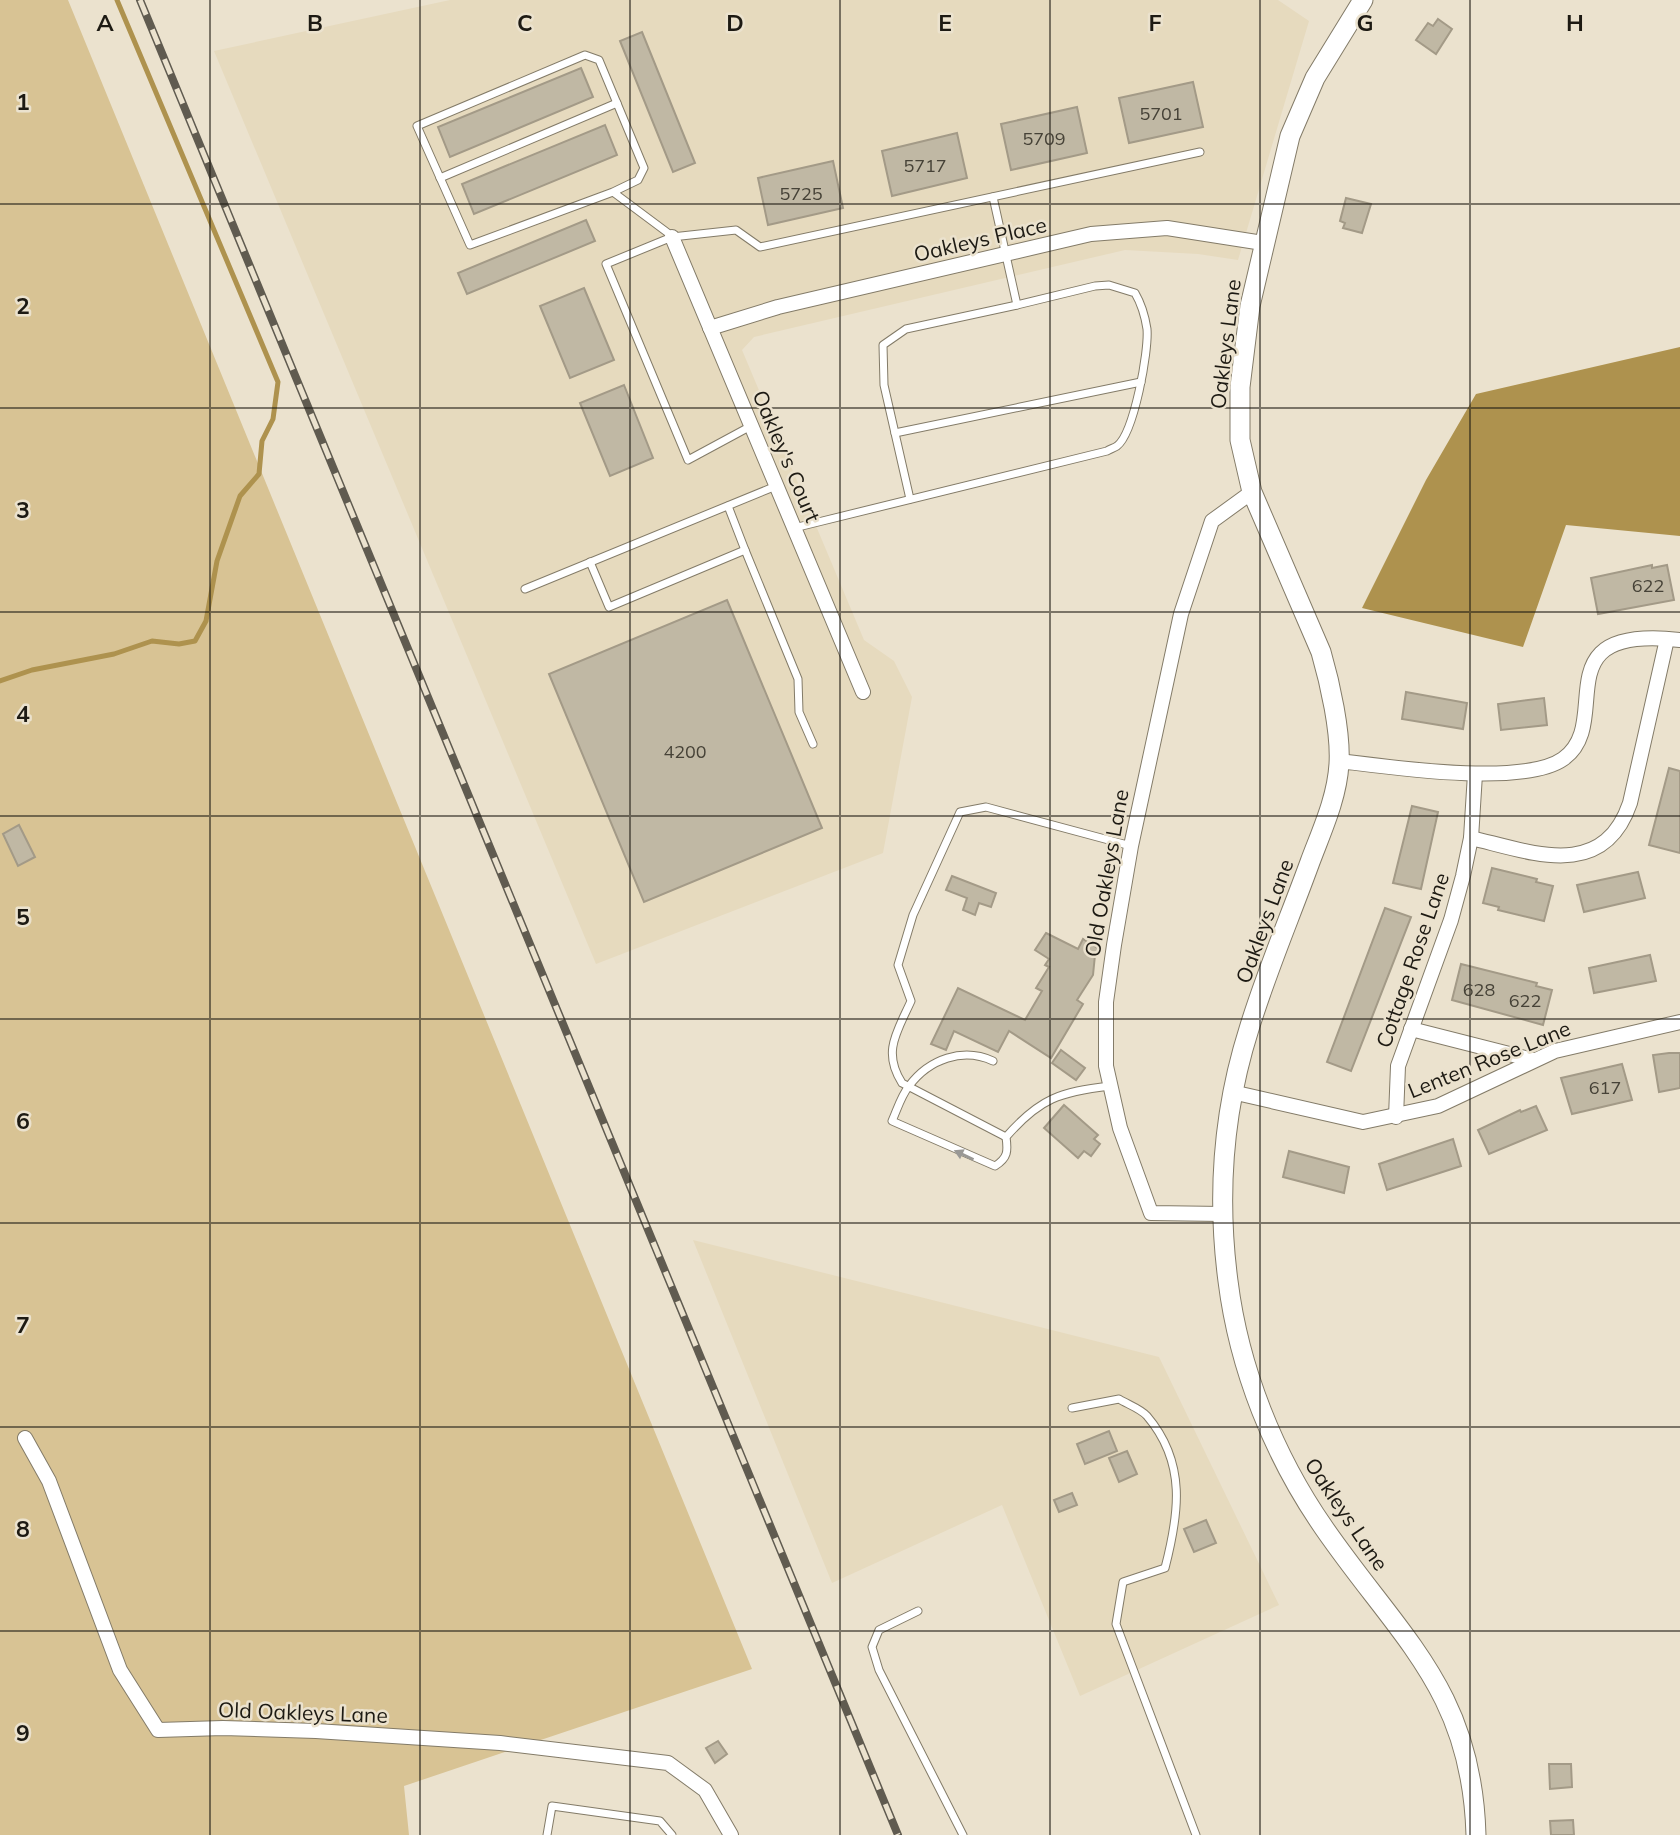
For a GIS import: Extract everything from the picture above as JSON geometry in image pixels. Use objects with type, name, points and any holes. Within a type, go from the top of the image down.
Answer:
[{"type":"street","name":"Oakleys Lane","points":[[1363,0],[1333,45],[1298,114],[1279,175],[1263,243],[1250,306],[1240,387],[1240,440],[1252,492],[1321,652],[1328,676],[1340,761],[1331,807],[1249,1029],[1232,1092],[1226,1141],[1223,1214],[1229,1285],[1237,1331],[1267,1425],[1296,1483],[1324,1528],[1436,1680],[1461,1735],[1471,1771],[1476,1835]]},
{"type":"street","name":"Oakleys Place","points":[[710,328],[778,307],[1091,234],[1167,228],[1263,243]]},
{"type":"street","name":"Oakley's Court","points":[[673,237],[863,692]]},
{"type":"street","name":"Old Oakleys Lane","points":[[1223,1214],[1151,1213],[1120,1128],[1110,1086],[1104,1042],[1106,1002],[1131,845],[1181,614],[1212,521],[1252,492]]},
{"type":"street","points":[[1340,761],[1475,774],[1540,768],[1561,761],[1581,736],[1587,682],[1597,659],[1616,644],[1674,640],[1630,803],[1612,836],[1584,853],[1559,857],[1471,838]]},
{"type":"street","name":"Cottage Rose Lane","points":[[1396,1117],[1395,1083],[1411,1029],[1451,920],[1471,838],[1475,774]]},
{"type":"street","name":"Lenten Rose Lane","points":[[1232,1092],[1352,1121],[1396,1117],[1438,1106],[1533,1060],[1576,1045],[1680,1022]]},
{"type":"street","points":[[1411,1029],[1533,1060]]},
{"type":"street","name":"Old Oakleys Lane","points":[[25,1438],[49,1481],[120,1670],[158,1730],[223,1728],[474,1742],[668,1763],[705,1790],[731,1835]]},
{"type":"lane","points":[[585,55],[599,60],[617,103],[644,169],[638,180],[470,245],[417,126],[585,55]]},
{"type":"lane","points":[[440,178],[617,103]]},
{"type":"lane","points":[[751,425],[688,460],[606,264],[673,237],[736,230],[760,247],[1200,152]]},
{"type":"lane","points":[[612,192],[673,237]]},
{"type":"lane","points":[[993,197],[1008,254],[1017,305]]},
{"type":"lane","points":[[794,528],[910,499],[1117,446],[1124,436],[1141,382],[1147,332],[1142,305],[1135,293],[1109,285],[1095,286],[906,329],[883,345],[884,385],[910,499]]},
{"type":"lane","points":[[895,433],[1141,382]]},
{"type":"lane","points":[[525,589],[776,485]]},
{"type":"lane","points":[[728,506],[798,679],[799,712],[813,744]]},
{"type":"lane","points":[[590,562],[609,607],[745,550]]},
{"type":"lane","points":[[1006,1136],[908,1087],[892,1068],[891,1046],[911,1001],[898,965],[913,915],[960,811],[986,807],[1131,845]]},
{"type":"lane","points":[[993,1061],[972,1053],[948,1057],[919,1075],[908,1087],[892,1121],[995,1166],[1004,1160],[1008,1152],[1006,1136]]},
{"type":"lane","points":[[1006,1136],[1042,1101],[1066,1091],[1110,1086]]},
{"type":"lane","points":[[1072,1408],[1119,1399],[1146,1415],[1174,1463],[1178,1494],[1176,1527],[1165,1569],[1123,1582],[1116,1624],[1196,1835]]},
{"type":"lane","points":[[918,1611],[879,1630],[872,1647],[879,1670],[964,1835]]},
{"type":"lane","points":[[547,1835],[552,1806],[660,1821],[671,1835]]},
{"type":"shaded area","points":[[0,0],[68,0],[752,1669],[404,1786],[409,1835],[0,1835]]},
{"type":"shaded area","points":[[450,0],[1278,0],[1309,21],[1238,260],[1198,254],[1125,250],[754,337],[742,350],[864,640],[894,661],[912,697],[883,853],[596,964],[214,51]]},
{"type":"shaded area","points":[[1680,347],[1680,536],[1566,525],[1523,647],[1362,608],[1426,480],[1476,394]]},
{"type":"shaded area","points":[[693,1240],[1159,1357],[1279,1605],[1080,1696],[1002,1505],[832,1583]]},
{"type":"building","points":[[1438,19],[1452,29],[1436,54],[1416,40],[1428,23],[1433,26]]},
{"type":"building","points":[[642,32],[695,163],[673,172],[620,41]]},
{"type":"building","points":[[581,68],[593,97],[450,157],[438,127]]},
{"type":"building","points":[[1193,82],[1203,127],[1129,143],[1119,98]]},
{"type":"building","points":[[1077,107],[1087,153],[1011,170],[1001,124]]},
{"type":"building","points":[[605,125],[617,155],[474,214],[462,184]]},
{"type":"building","points":[[957,133],[967,178],[892,196],[882,151]]},
{"type":"building","points":[[833,161],[843,208],[768,225],[758,178]]},
{"type":"building","points":[[1346,198],[1371,204],[1362,233],[1343,228],[1345,223],[1340,221]]},
{"type":"building","points":[[586,220],[595,241],[467,294],[458,273]]},
{"type":"building","points":[[584,288],[614,360],[570,378],[540,306]]},
{"type":"building","points":[[624,385],[653,458],[610,476],[580,403]]},
{"type":"building","points":[[1652,565],[1652,568],[1667,565],[1674,600],[1598,614],[1591,578]]},
{"type":"building","points":[[727,600],[822,828],[644,902],[549,674]]},
{"type":"building","points":[[1406,692],[1467,703],[1463,729],[1402,719]]},
{"type":"building","points":[[1544,698],[1547,725],[1501,730],[1498,704]]},
{"type":"building","points":[[1669,768],[1680,771],[1680,853],[1649,845]]},
{"type":"building","points":[[1412,806],[1438,812],[1421,889],[1393,883]]},
{"type":"building","points":[[19,825],[35,857],[18,866],[3,834]]},
{"type":"building","points":[[1492,868],[1537,879],[1536,882],[1553,886],[1544,921],[1498,910],[1499,907],[1483,903]]},
{"type":"building","points":[[1638,872],[1645,898],[1584,912],[1577,885]]},
{"type":"building","points":[[952,876],[996,893],[991,907],[979,903],[975,915],[963,910],[967,898],[946,890]]},
{"type":"building","points":[[1385,908],[1411,917],[1351,1071],[1327,1062]]},
{"type":"building","points":[[1046,933],[1078,949],[1083,939],[1099,949],[1095,955],[1093,975],[1077,1000],[1083,1004],[1051,1058],[1009,1031],[998,1052],[954,1031],[946,1050],[931,1044],[958,988],[1025,1020],[1042,991],[1036,988],[1049,967],[1045,965],[1049,959],[1035,950]]},
{"type":"building","points":[[1650,955],[1656,981],[1594,993],[1589,968]]},
{"type":"building","points":[[1461,964],[1537,983],[1536,986],[1552,990],[1543,1025],[1452,1000]]},
{"type":"building","points":[[1061,1050],[1085,1068],[1076,1080],[1052,1063]]},
{"type":"building","points":[[1680,1053],[1680,1088],[1659,1092],[1653,1055]]},
{"type":"building","points":[[1622,1064],[1632,1100],[1572,1114],[1561,1078]]},
{"type":"building","points":[[1064,1105],[1098,1135],[1094,1139],[1100,1144],[1091,1156],[1084,1151],[1078,1158],[1044,1128]]},
{"type":"building","points":[[1536,1106],[1547,1130],[1489,1154],[1478,1130],[1520,1110],[1521,1112]]},
{"type":"building","points":[[1453,1139],[1461,1166],[1387,1190],[1379,1164]]},
{"type":"building","points":[[1289,1151],[1349,1167],[1344,1193],[1283,1177]]},
{"type":"building","points":[[1109,1431],[1117,1451],[1085,1464],[1077,1444]]},
{"type":"building","points":[[1127,1451],[1137,1474],[1119,1482],[1109,1458]]},
{"type":"building","points":[[1072,1493],[1077,1505],[1059,1512],[1054,1500]]},
{"type":"building","points":[[1206,1520],[1216,1543],[1194,1552],[1184,1529]]},
{"type":"building","points":[[718,1741],[727,1754],[715,1763],[706,1748]]},
{"type":"building","points":[[1549,1764],[1571,1764],[1572,1787],[1550,1789]]},
{"type":"building","points":[[1573,1820],[1574,1835],[1551,1835],[1550,1821]]},
{"type":"waterway","points":[[0,681],[32,670],[114,654],[152,641],[179,644],[195,641],[206,621],[217,561],[240,496],[259,474],[262,441],[273,419],[278,382],[117,0]]},
{"type":"railway","points":[[140,0],[898,1835]]}]
